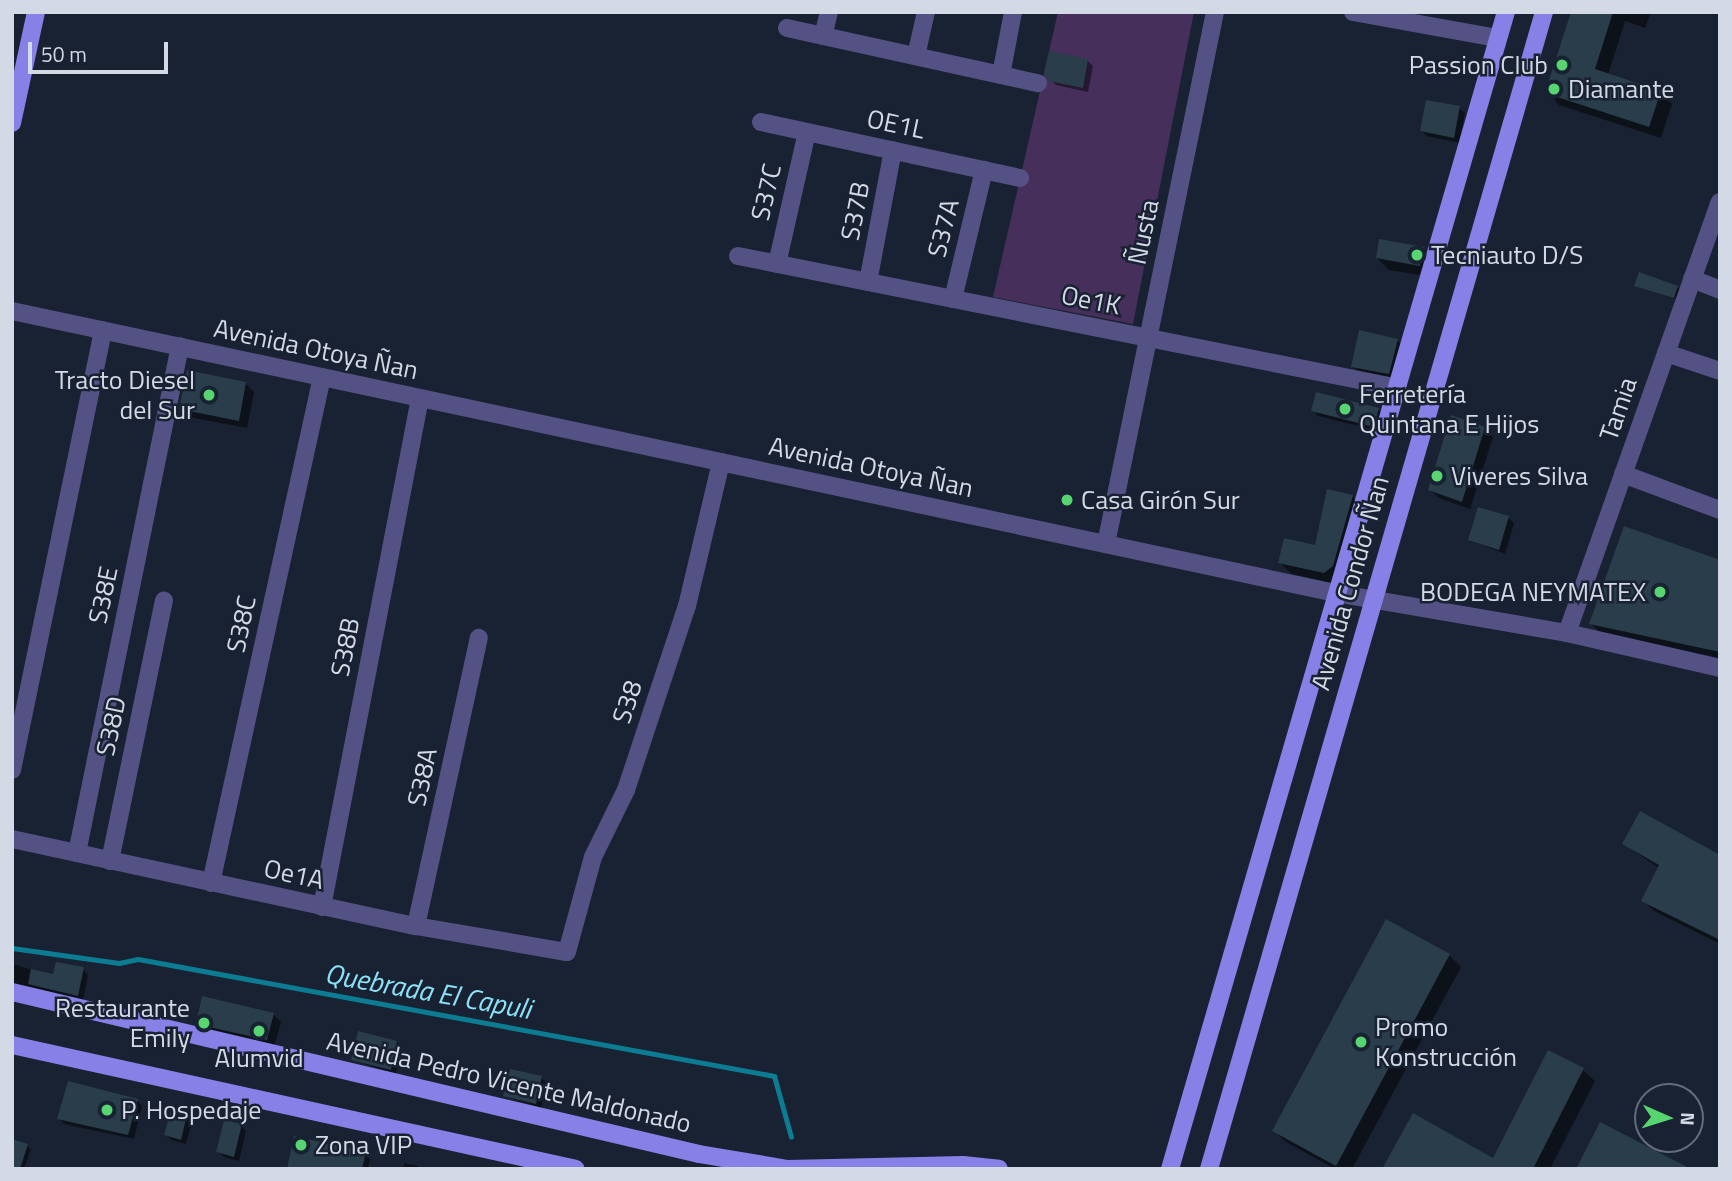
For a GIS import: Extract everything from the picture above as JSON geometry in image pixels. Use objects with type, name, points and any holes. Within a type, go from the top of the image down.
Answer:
[{"type":"main road","points":[[12,123],[36,12]]},
{"type":"main road","name":"Avenida Condor Ñan","points":[[1170,1169],[1394,387],[1506,12]]},
{"type":"main road","name":"Avenida Condor Ñan","points":[[1209,1169],[1544,12]]},
{"type":"main road","name":"Avenida Pedro Vicente Maldonado","points":[[12,992],[699,1154],[788,1168],[963,1165],[999,1169]]},
{"type":"main road","points":[[12,1045],[512,1163],[576,1169]]},
{"type":"street","points":[[823,36],[829,12]]},
{"type":"street","points":[[916,56],[926,12]]},
{"type":"street","points":[[1001,75],[1013,12]]},
{"type":"street","name":"Ñusta","points":[[1106,544],[1215,12]]},
{"type":"street","points":[[1353,12],[1498,38]]},
{"type":"street","points":[[787,28],[1038,83]]},
{"type":"street","name":"OE1L","points":[[761,122],[1020,178]]},
{"type":"street","name":"S37C","points":[[777,264],[807,132]]},
{"type":"street","name":"S37B","points":[[868,282],[893,150]]},
{"type":"street","name":"S37A","points":[[953,299],[984,170]]},
{"type":"street","name":"Tamia","points":[[1567,633],[1718,209]]},
{"type":"street","name":"Oe1K","points":[[738,256],[1394,387]]},
{"type":"street","points":[[1692,279],[1720,290]]},
{"type":"street","name":"Avenida Otoya Ñan","points":[[12,311],[1335,593],[1567,633],[1720,668]]},
{"type":"street","points":[[12,771],[103,330]]},
{"type":"street","name":"S38E","points":[[77,853],[180,346]]},
{"type":"street","points":[[1666,353],[1720,371]]},
{"type":"street","name":"S38C","points":[[211,883],[322,377]]},
{"type":"street","name":"S38B","points":[[322,907],[420,398]]},
{"type":"street","name":"S38","points":[[567,952],[593,857],[626,790],[687,606],[721,462]]},
{"type":"street","points":[[1623,474],[1720,509]]},
{"type":"street","name":"S38D","points":[[110,861],[164,601]]},
{"type":"street","name":"S38A","points":[[416,926],[479,638]]},
{"type":"street","name":"Oe1A","points":[[12,839],[322,907],[567,952]]},
{"type":"shaded area","points":[[1058,12],[1194,12],[1133,324],[993,297]]},
{"type":"building","points":[[1571,12],[1613,12],[1595,69],[1661,91],[1649,127],[1545,93]]},
{"type":"building","points":[[1049,51],[1088,59],[1083,88],[1049,81],[1044,74]]},
{"type":"building","points":[[1426,100],[1460,106],[1454,138],[1420,131]]},
{"type":"building","points":[[1379,239],[1424,247],[1420,266],[1376,258]]},
{"type":"building","points":[[1639,272],[1678,286],[1674,298],[1634,286]]},
{"type":"building","points":[[1359,330],[1398,339],[1389,374],[1351,367]]},
{"type":"building","name":"Tracto Diesel del Sur","points":[[187,370],[246,382],[239,421],[179,409]]},
{"type":"building","name":"Ferretería Quintana E Hijos","points":[[1316,392],[1379,408],[1374,427],[1311,411]]},
{"type":"building","points":[[1451,415],[1485,427],[1462,502],[1428,490]]},
{"type":"building","points":[[1327,489],[1353,495],[1333,566],[1324,573],[1278,563],[1284,538],[1315,545]]},
{"type":"building","points":[[1478,507],[1509,516],[1499,550],[1468,540]]},
{"type":"building","name":"BODEGA NEYMATEX","points":[[1624,526],[1720,560],[1720,652],[1589,624]]},
{"type":"building","points":[[1640,811],[1720,855],[1720,940],[1641,901],[1659,865],[1622,844]]},
{"type":"building","name":"Promo Konstrucción","points":[[1386,919],[1450,954],[1336,1166],[1272,1131]]},
{"type":"building","points":[[56,962],[84,967],[78,996],[28,984],[31,969],[53,974]]},
{"type":"building","points":[[202,996],[274,1013],[267,1040],[196,1024]]},
{"type":"building","points":[[358,1031],[397,1041],[391,1070],[351,1060]]},
{"type":"building","points":[[1548,1050],[1584,1068],[1533,1169],[1382,1169],[1413,1113],[1493,1158]]},
{"type":"building","points":[[510,1069],[542,1076],[536,1104],[503,1096]]},
{"type":"building","points":[[68,1081],[138,1099],[128,1135],[57,1119]]},
{"type":"building","points":[[172,1107],[188,1111],[181,1140],[164,1135]]},
{"type":"building","points":[[224,1120],[242,1124],[234,1157],[216,1152]]},
{"type":"building","points":[[1600,1122],[1634,1140],[1634,1153],[1660,1153],[1691,1169],[1576,1169]]},
{"type":"building","points":[[294,1136],[366,1152],[362,1169],[287,1169]]},
{"type":"building","points":[[12,1139],[28,1144],[20,1169],[12,1169]]},
{"type":"waterway","name":"Quebrada El Capuli","points":[[12,948],[119,963],[138,959],[774,1076],[791,1137]]},
{"type":"place","name":"Passion Club","points":[[1562,65]]},
{"type":"place","name":"Diamante","points":[[1554,89]]},
{"type":"place","name":"Tecniauto D/S","points":[[1417,255]]},
{"type":"place","name":"Tracto Diesel del Sur","points":[[209,395]]},
{"type":"place","name":"Ferretería Quintana E Hijos","points":[[1345,409]]},
{"type":"place","name":"Viveres Silva","points":[[1437,476]]},
{"type":"place","name":"Casa Girón Sur","points":[[1067,500]]},
{"type":"place","name":"BODEGA NEYMATEX","points":[[1660,592]]},
{"type":"place","name":"Restaurante Emily","points":[[204,1023]]},
{"type":"place","name":"Alumvid","points":[[259,1031]]},
{"type":"place","name":"Promo Konstrucción","points":[[1361,1042]]},
{"type":"place","name":"P. Hospedaje","points":[[107,1110]]},
{"type":"place","name":"Zona VIP","points":[[301,1145]]}]
